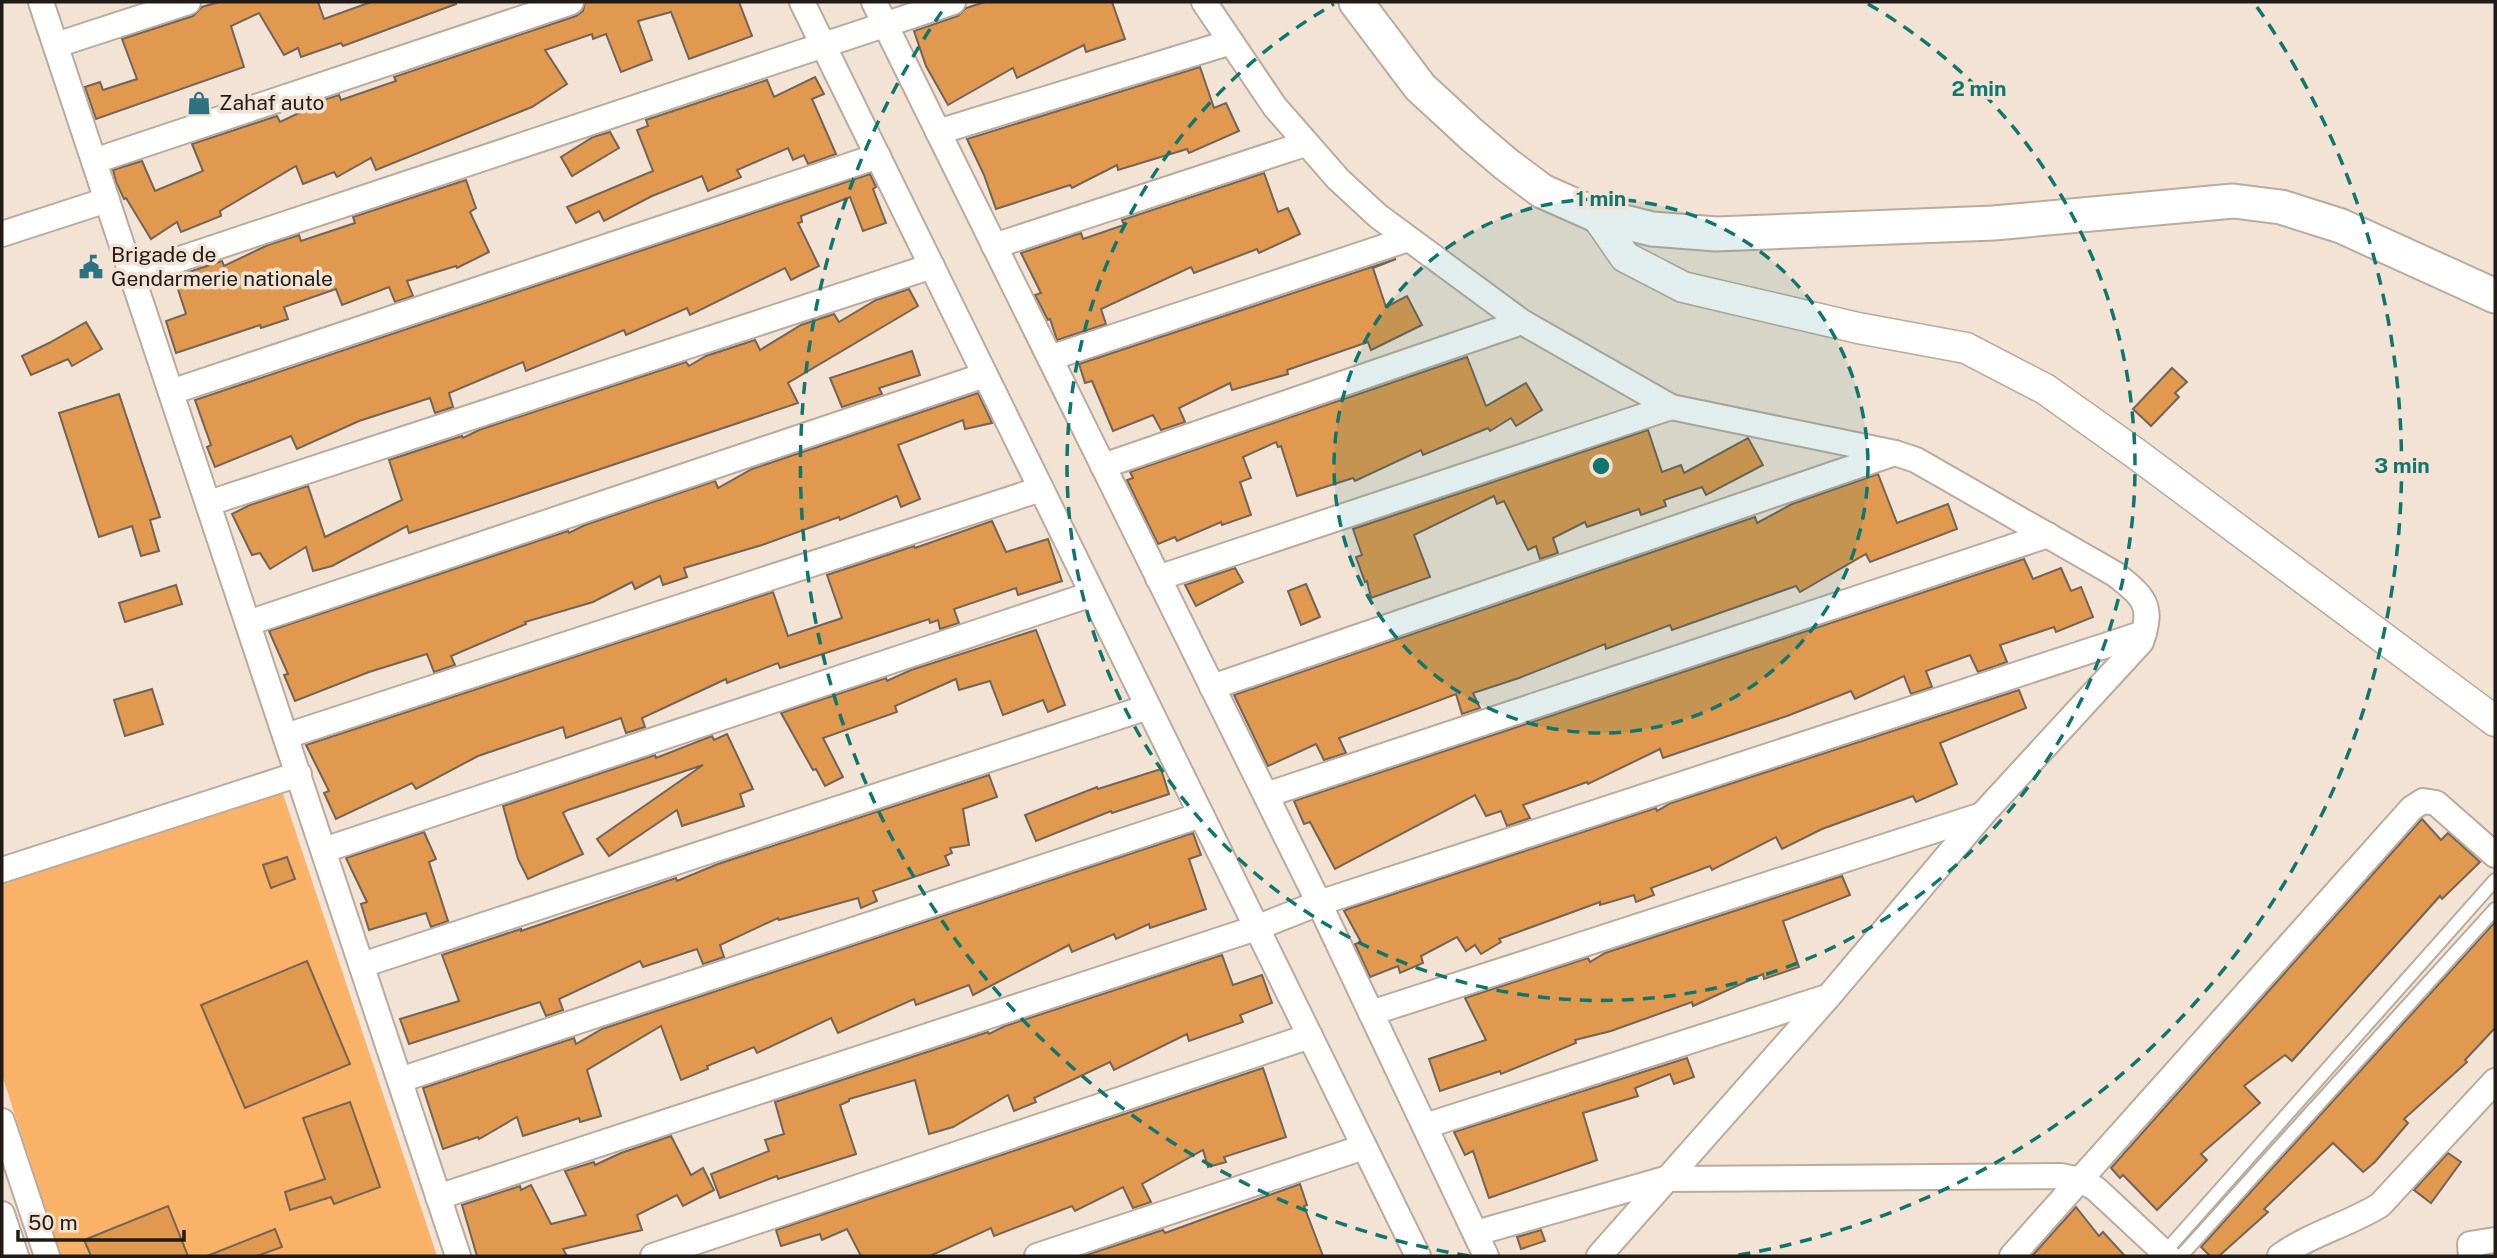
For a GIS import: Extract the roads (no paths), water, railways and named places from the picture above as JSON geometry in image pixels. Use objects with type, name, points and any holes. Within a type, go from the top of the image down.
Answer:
[{"type":"main road","points":[[1356,2],[1420,87],[1472,135],[1542,191],[1597,215],[1652,229],[1716,234],[1994,223],[2233,201],[2281,207],[2341,226],[2495,296]]},
{"type":"street","points":[[41,2],[458,1256]]},
{"type":"street","points":[[56,45],[188,2]]},
{"type":"street","points":[[94,161],[570,2]]},
{"type":"street","points":[[803,2],[1418,1256]]},
{"type":"street","points":[[132,275],[823,44],[879,13],[953,2]]},
{"type":"street","points":[[1204,2],[1275,107],[1338,179],[1378,216],[1522,322],[1671,407],[1895,453],[1938,472],[2115,574],[2138,592],[2146,606],[2148,623],[2141,642],[1982,815],[1829,996],[1599,1256]]},
{"type":"street","points":[[879,13],[1319,903],[1486,1256]]},
{"type":"street","points":[[938,132],[1231,42]]},
{"type":"street","points":[[994,246],[1305,144]]},
{"type":"street","points":[[171,392],[878,156]]},
{"type":"street","points":[[2,234],[107,200]]},
{"type":"street","points":[[1597,215],[1625,257],[1683,287],[1858,328],[1966,348],[2045,390],[2135,453],[2495,721]]},
{"type":"street","points":[[1050,358],[1408,239]]},
{"type":"street","points":[[209,503],[932,266]]},
{"type":"street","points":[[1103,466],[1522,322]]},
{"type":"street","points":[[248,623],[985,375]]},
{"type":"street","points":[[1158,578],[1671,407]]},
{"type":"street","points":[[1212,687],[1895,453]]},
{"type":"street","points":[[286,736],[1041,489]]},
{"type":"street","points":[[1266,795],[2048,535]]},
{"type":"street","points":[[324,850],[1093,594]]},
{"type":"street","points":[[438,1197],[1256,928],[1319,903],[2144,633]]},
{"type":"street","points":[[362,965],[1148,707]]},
{"type":"street","points":[[2,870],[299,774]]},
{"type":"street","points":[[2012,1256],[2412,808],[2423,801],[2436,803],[2495,856]]},
{"type":"street","points":[[400,1080],[1201,815]]},
{"type":"street","points":[[1371,1013],[1982,815]]},
{"type":"street","points":[[1425,1126],[1829,996]]},
{"type":"street","points":[[653,1256],[1310,1036]]},
{"type":"street","points":[[2280,1256],[2301,1242],[2363,1216],[2379,1205],[2495,1081]]},
{"type":"street","points":[[2,1121],[47,1256]]},
{"type":"street","points":[[1037,1256],[1364,1147]]},
{"type":"street","points":[[1476,1233],[1665,1179],[2061,1176],[2081,1180],[2096,1189],[2169,1255]]},
{"type":"street","points":[[2,1214],[16,1256]]},
{"type":"street","points":[[2471,1256],[2470,1244],[2495,1240]]},
{"type":"lane","points":[[2169,1255],[2495,880]]},
{"type":"lane","points":[[2169,1255],[2495,909]]},
{"type":"place","name":"Zahaf auto","points":[[199,103]]},
{"type":"place","name":"Brigade de Gendarmerie nationale","points":[[91,267]]}]
